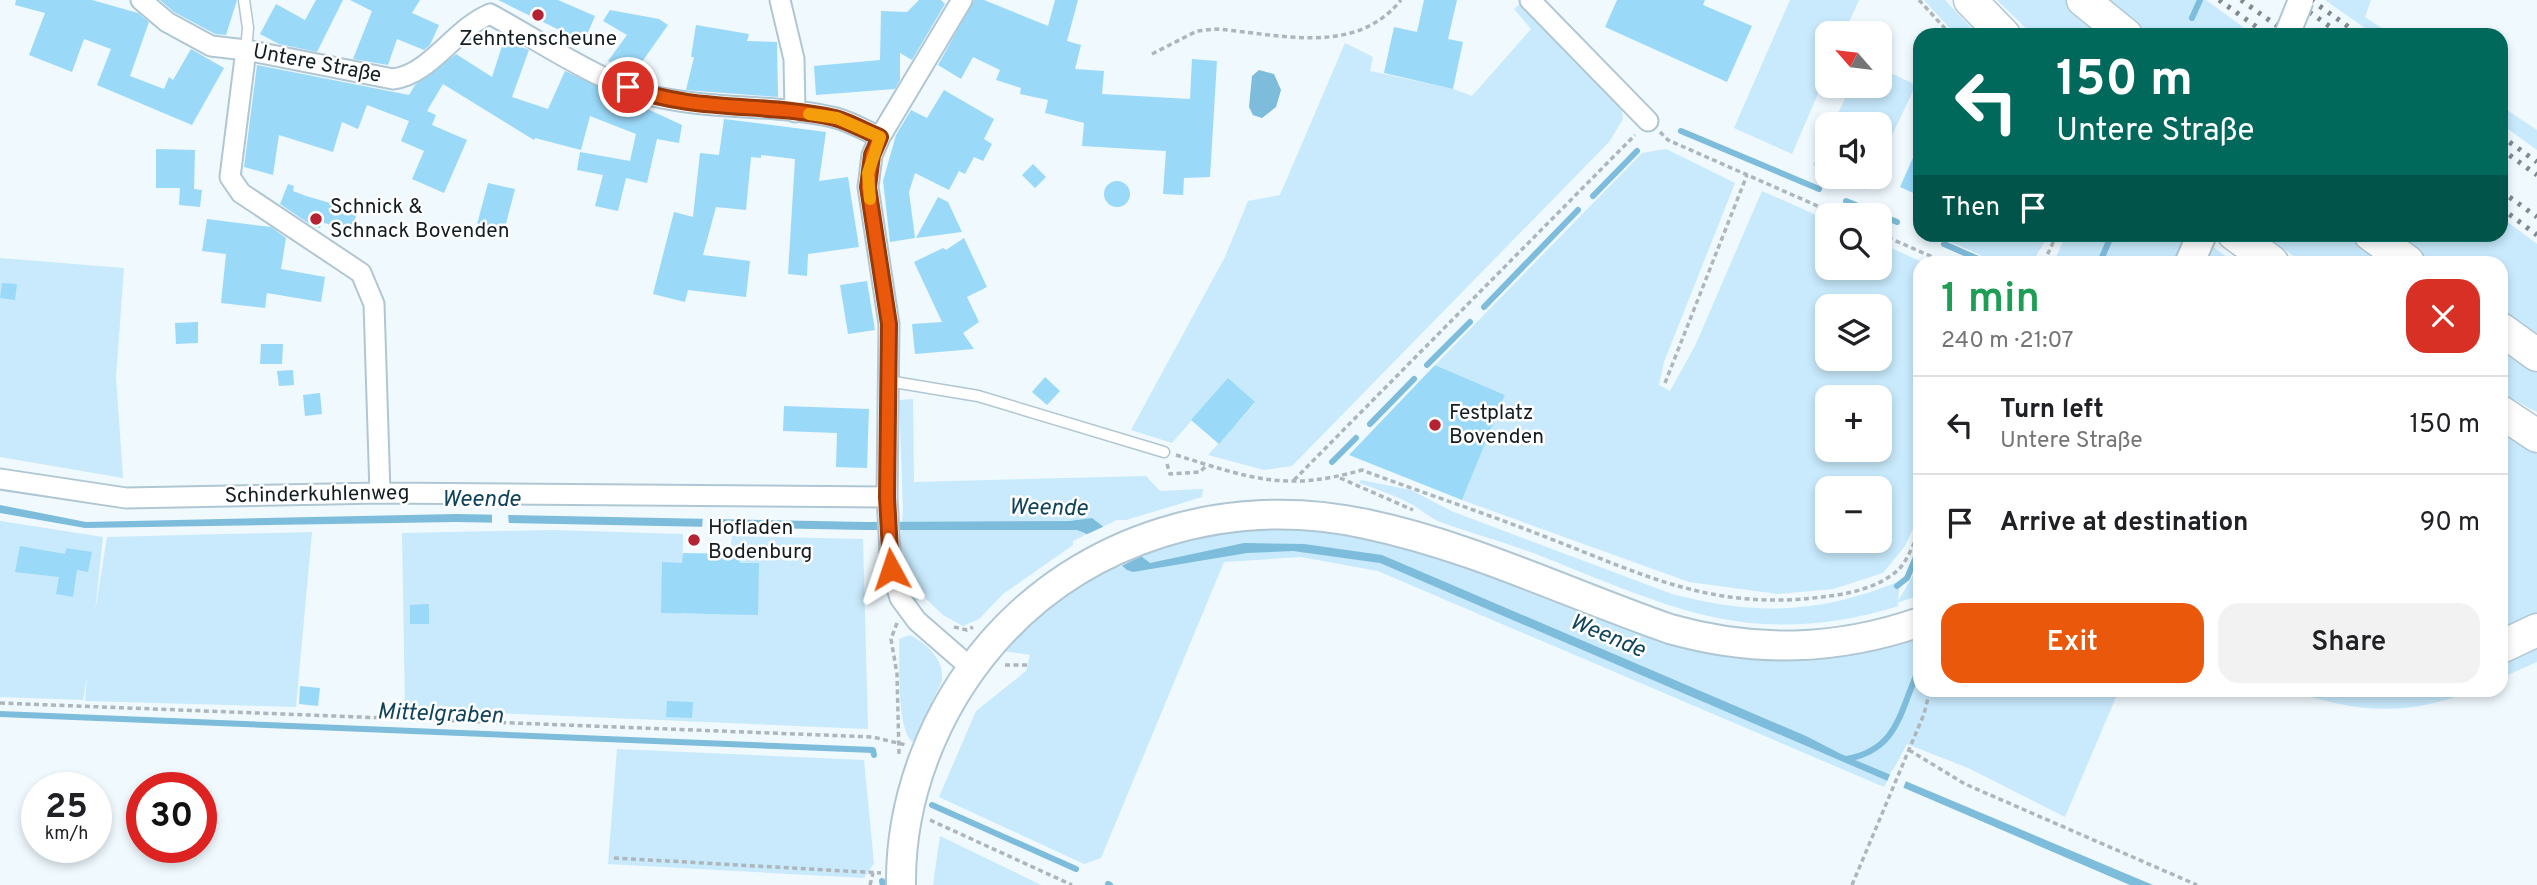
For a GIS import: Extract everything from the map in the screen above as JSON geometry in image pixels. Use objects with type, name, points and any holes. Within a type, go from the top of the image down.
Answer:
[{"type":"highway","points":[[1970,0],[1997,28]]},
{"type":"highway","points":[[2083,0],[2117,28]]},
{"type":"highway","points":[[2245,242],[2264,256]]},
{"type":"highway","points":[[2381,242],[2400,256]]},
{"type":"highway","points":[[2508,334],[2537,355]]},
{"type":"highway","points":[[2508,644],[2537,630]]},
{"type":"main road","points":[[901,885],[908,812],[925,754],[947,706],[971,668],[1037,598],[1089,562],[1161,532],[1229,517],[1294,516],[1364,523],[1443,544],[1670,629],[1706,639],[1755,647],[1844,643],[1913,624]]},
{"type":"street","name":"Untere Straße","points":[[141,0],[167,22],[211,46],[246,50],[340,71],[393,79],[404,78],[423,66],[461,31],[494,7],[607,78],[644,93],[715,107],[795,112],[837,118],[880,137]]},
{"type":"street","points":[[780,0],[794,59],[795,112]]},
{"type":"street","points":[[962,0],[880,137],[872,155],[868,187],[888,313],[888,542],[894,583],[908,609],[971,668]]},
{"type":"street","points":[[1531,0],[1648,121]]},
{"type":"street","points":[[2290,28],[2301,0]]},
{"type":"street","points":[[246,50],[230,177],[241,193],[355,268],[366,279],[374,304],[380,494]]},
{"type":"street","name":"Schinderkuhlenweg","points":[[0,479],[126,498],[380,494],[888,503]]},
{"type":"lane","points":[[244,0],[248,28],[246,50]]},
{"type":"lane","points":[[888,381],[978,396],[1164,452]]},
{"type":"path","points":[[1152,54],[1197,31],[1216,29],[1346,36],[1376,24],[1401,0]]},
{"type":"path","points":[[1919,0],[1945,28]]},
{"type":"path","points":[[1292,482],[1648,121],[1668,140],[1815,205]]},
{"type":"path","points":[[1665,383],[1747,175]]},
{"type":"path","points":[[1892,239],[1930,256]]},
{"type":"path","points":[[1164,452],[1170,474],[1200,472],[1207,465]]},
{"type":"path","points":[[1164,452],[1258,480],[1292,482],[1338,477],[1362,470],[1697,593],[1738,600],[1786,602],[1838,596],[1877,584],[1901,567],[1913,544]]},
{"type":"path","points":[[1338,477],[1390,498],[1412,510],[1422,520]]},
{"type":"path","points":[[951,626],[967,630],[979,625]]},
{"type":"path","points":[[0,703],[873,737],[899,741],[897,674],[891,639]]},
{"type":"path","points":[[1003,665],[1028,665]]},
{"type":"path","points":[[1852,885],[1924,714],[1928,697]]},
{"type":"path","points":[[1909,750],[1965,784],[2197,885]]},
{"type":"path","points":[[908,812],[1072,885]]},
{"type":"path","points":[[614,858],[873,873],[870,885]]},
{"type":"shaded area","points":[[1790,0],[1859,0],[1849,21],[1815,21],[1816,98],[1792,154],[1734,128]]},
{"type":"shaded area","points":[[1924,0],[1945,0],[1971,28],[1950,28]]},
{"type":"shaded area","points":[[1997,0],[2067,0],[2101,28],[2026,28]]},
{"type":"shaded area","points":[[2098,0],[2206,0],[2244,28],[2132,28]]},
{"type":"shaded area","points":[[2325,0],[2371,0],[2365,17],[2382,28],[2365,28]]},
{"type":"shaded area","points":[[1521,3],[1621,103],[1623,119],[1609,142],[1292,466],[1264,470],[1208,455],[1255,403],[1228,379],[1172,443],[1131,430],[1225,257],[1248,201],[1280,195],[1345,43],[1373,57],[1370,71],[1453,89],[1472,96],[1531,29],[1514,9]]},
{"type":"shaded area","points":[[1892,74],[1913,84],[1913,91],[1892,135],[1892,112],[1839,112],[1845,98],[1892,98]]},
{"type":"shaded area","points":[[2508,111],[2537,130],[2537,150],[2508,129]]},
{"type":"shaded area","points":[[1666,149],[1735,183],[1664,362],[1659,385],[1670,391],[1695,346],[1762,191],[1815,214],[1815,280],[1892,280],[1892,248],[1913,258],[1913,528],[1905,546],[1883,573],[1833,589],[1778,594],[1689,582],[1462,500],[1505,395],[1435,365],[1642,153]]},
{"type":"shaded area","points":[[2508,222],[2537,244],[2537,343],[2508,322],[2508,256],[2419,256],[2400,242],[2508,242]]},
{"type":"shaded area","points":[[1951,242],[2045,242],[2036,256],[1983,256]]},
{"type":"shaded area","points":[[2063,242],[2207,242],[2225,256],[2057,256]]},
{"type":"shaded area","points":[[2274,242],[2362,242],[2381,256],[2294,256]]},
{"type":"shaded area","points":[[0,258],[124,268],[116,377],[123,478],[0,457]]},
{"type":"shaded area","points":[[2508,348],[2537,369],[2537,412],[2508,397]]},
{"type":"shaded area","points":[[913,399],[914,482],[1146,476],[1160,491],[1203,489],[1202,497],[1126,520],[1117,520],[1073,541],[1073,545],[1003,594],[979,619],[963,626],[943,615],[923,596],[916,601],[906,584],[900,553],[903,508],[899,400]]},
{"type":"shaded area","points":[[2508,437],[2537,454],[2537,620],[2508,634]]},
{"type":"shaded area","points":[[1361,480],[1411,490],[1451,511],[1672,594],[1703,601],[1732,606],[1788,608],[1842,600],[1900,581],[1898,601],[1913,576],[1913,597],[1897,603],[1899,606],[1847,619],[1800,624],[1757,623],[1715,617],[1674,607],[1529,551],[1440,522],[1407,502],[1359,483]]},
{"type":"shaded area","points":[[0,521],[103,537],[95,612],[107,537],[312,532],[296,707],[85,701],[87,677],[83,700],[0,697]]},
{"type":"shaded area","points":[[1284,526],[1344,532],[1392,543],[1801,659],[1839,657],[1913,637],[1913,697],[2116,697],[2065,817],[1968,768],[1907,744],[1884,787],[1378,571],[1301,557],[1224,562],[1101,858],[1084,864],[939,797],[976,711],[1026,671],[1030,655],[1004,651],[1028,627],[1077,588],[1131,557],[1192,536],[1246,527]]},
{"type":"shaded area","points":[[553,530],[683,534],[682,614],[739,614],[740,554],[730,553],[732,536],[863,539],[868,729],[405,709],[402,533]]},
{"type":"shaded area","points":[[910,635],[934,654],[942,673],[942,681],[913,742],[904,724],[899,678],[899,639]]},
{"type":"shaded area","points":[[2537,642],[2537,662],[2508,675],[2508,656]]},
{"type":"shaded area","points":[[2312,697],[2454,697],[2403,708],[2380,709]]},
{"type":"shaded area","points":[[617,749],[864,760],[874,863],[864,878],[608,864]]},
{"type":"shaded area","points":[[940,836],[1041,885],[933,885]]},
{"type":"water","points":[[1259,70],[1274,74],[1281,90],[1276,107],[1262,118],[1253,115],[1249,107],[1252,76]]},
{"type":"water","points":[[0,505],[86,522],[456,514],[865,522],[1070,521],[1092,518],[1150,563],[1244,543],[1304,544],[1382,555],[1806,736],[1841,754],[2153,885],[2130,885],[1380,563],[1293,551],[1247,553],[1133,572],[1127,570],[1085,533],[1077,530],[865,530],[456,522],[85,528],[0,513]]},
{"type":"pier","points":[[492,511],[508,512],[509,526],[492,526]]},
{"type":"pier","points":[[703,515],[719,516],[719,530],[702,529]]},
{"type":"pier","points":[[1107,525],[1144,555],[1119,567],[1083,536]]},
{"type":"pier","points":[[1892,770],[1908,776],[1902,791],[1886,784]]},
{"type":"building","points":[[16,0],[92,0],[138,13],[149,22],[130,76],[164,89],[169,77],[173,80],[191,49],[224,68],[192,125],[97,85],[111,49],[84,39],[72,72],[29,55],[45,13],[15,5]]},
{"type":"building","points":[[160,0],[237,0],[226,35],[215,34],[174,12]]},
{"type":"building","points":[[316,0],[343,0],[317,52],[279,44],[260,34],[276,4],[305,20]]},
{"type":"building","points":[[350,0],[420,0],[412,13],[439,25],[430,45],[424,50],[397,39],[388,65],[353,59],[372,11]]},
{"type":"building","points":[[498,0],[558,0],[595,16],[584,42]]},
{"type":"building","points":[[919,0],[941,0],[945,4],[912,60],[900,53],[900,80],[895,89],[816,95],[814,66],[880,60],[881,11],[907,12]]},
{"type":"building","points":[[974,0],[984,0],[1048,26],[1055,0],[1078,0],[1067,41],[1081,45],[1075,69],[1104,71],[1102,94],[1190,99],[1192,59],[1217,61],[1210,177],[1184,178],[1183,195],[1163,194],[1166,151],[1082,146],[1084,123],[1045,113],[1048,100],[1020,94],[1021,88],[996,80],[1000,70],[973,57],[961,79],[938,65]]},
{"type":"building","points":[[1424,0],[1457,0],[1448,39],[1463,42],[1453,89],[1384,73],[1394,27],[1417,32]]},
{"type":"building","points":[[1617,0],[1705,0],[1703,5],[1752,26],[1727,82],[1605,27]]},
{"type":"building","points":[[610,10],[659,19],[668,25],[632,76],[608,61],[627,35],[603,21]]},
{"type":"building","points":[[696,25],[749,34],[747,41],[777,42],[778,97],[686,90],[694,57],[691,57]]},
{"type":"building","points":[[504,40],[529,50],[512,97],[548,109],[565,71],[682,125],[679,143],[657,139],[647,183],[626,178],[618,211],[595,206],[603,175],[577,170],[580,152],[630,161],[636,134],[590,116],[581,150],[535,138],[534,140],[443,84],[427,111],[436,115],[432,125],[467,140],[444,193],[412,179],[424,151],[401,141],[409,121],[367,105],[358,129],[342,122],[333,152],[279,135],[273,175],[244,167],[257,65],[409,95],[415,85],[456,54],[492,77]]},
{"type":"building","points":[[944,90],[994,119],[984,139],[992,144],[983,161],[974,157],[965,174],[959,171],[949,190],[915,173],[909,192],[915,238],[890,242],[883,181],[896,135],[911,110],[927,118]]},
{"type":"building","points":[[724,119],[826,132],[819,181],[848,177],[859,247],[808,254],[807,276],[788,274],[795,159],[761,155],[761,158],[751,157],[746,210],[716,207],[703,255],[750,261],[746,297],[688,290],[685,302],[653,294],[674,212],[693,217],[700,153],[719,155]]},
{"type":"building","points":[[156,149],[195,150],[194,189],[202,190],[200,207],[179,205],[180,188],[156,188]]},
{"type":"building","points":[[1913,158],[1913,193],[1900,187]]},
{"type":"building","points":[[1033,164],[1046,177],[1035,188],[1022,175]]},
{"type":"building","points":[[1117,181],[1126,185],[1130,194],[1126,203],[1117,207],[1108,203],[1104,194],[1108,185]]},
{"type":"building","points":[[488,183],[515,189],[502,239],[475,232]]},
{"type":"building","points":[[288,184],[294,186],[293,191],[358,211],[350,232],[322,222],[320,228],[314,227],[280,204]]},
{"type":"building","points":[[938,197],[948,202],[962,232],[916,238]]},
{"type":"building","points":[[207,219],[271,227],[286,238],[281,269],[325,277],[321,302],[267,293],[265,308],[221,303],[226,254],[202,251]]},
{"type":"building","points":[[964,238],[987,287],[967,297],[979,322],[963,333],[974,349],[915,354],[912,324],[942,322],[914,262],[943,248],[946,250]]},
{"type":"building","points":[[867,281],[875,330],[848,334],[840,285]]},
{"type":"building","points":[[2,283],[17,284],[15,300],[0,298]]},
{"type":"building","points":[[198,322],[198,343],[176,344],[175,323]]},
{"type":"building","points":[[261,344],[283,344],[282,364],[260,364]]},
{"type":"building","name":"Festplatz Bovenden","points":[[1435,365],[1505,395],[1462,500],[1349,455]]},
{"type":"building","points":[[293,370],[294,385],[279,386],[277,371]]},
{"type":"building","points":[[1045,377],[1060,391],[1047,405],[1032,392]]},
{"type":"building","points":[[1228,378],[1255,402],[1219,444],[1191,420]]},
{"type":"building","points":[[320,393],[322,414],[305,416],[303,395]]},
{"type":"building","points":[[784,406],[869,409],[867,468],[836,467],[837,433],[783,431]]},
{"type":"building","points":[[20,546],[65,554],[66,548],[92,552],[88,572],[77,570],[73,597],[56,594],[59,577],[15,572]]},
{"type":"building","points":[[683,553],[740,554],[740,563],[759,563],[758,615],[661,613],[662,562],[682,563]]},
{"type":"building","points":[[429,604],[429,624],[410,624],[410,605]]},
{"type":"building","points":[[300,686],[320,688],[318,706],[299,704]]},
{"type":"building","points":[[667,701],[693,702],[692,718],[666,717]]},
{"type":"waterway","points":[[2192,18],[2200,0]]},
{"type":"waterway","points":[[1681,131],[1815,187]]},
{"type":"waterway","points":[[1593,196],[1637,151]]},
{"type":"waterway","points":[[1846,201],[1897,222]]},
{"type":"waterway","points":[[1484,307],[1578,210]]},
{"type":"waterway","points":[[2103,256],[2109,242]]},
{"type":"waterway","points":[[1944,244],[1971,256]]},
{"type":"waterway","points":[[1427,365],[1470,322]]},
{"type":"waterway","points":[[1370,424],[1414,379]]},
{"type":"waterway","points":[[1332,462],[1356,438]]},
{"type":"waterway","points":[[1897,586],[1907,578],[1913,564]]},
{"type":"waterway","points":[[1846,759],[1878,747],[1888,737],[1913,684]]},
{"type":"waterway","name":"Mittelgraben","points":[[0,714],[873,750],[874,755]]},
{"type":"waterway","points":[[932,805],[1076,869]]},
{"type":"waterway","points":[[882,881],[883,885]]},
{"type":"railway","points":[[2219,0],[2258,28]]},
{"type":"railway","points":[[2241,0],[2280,28]]},
{"type":"railway","points":[[2292,0],[2332,28]]},
{"type":"railway","points":[[2311,0],[2350,28]]},
{"type":"railway","points":[[2508,141],[2537,162]]},
{"type":"railway","points":[[2508,154],[2537,175]]},
{"type":"railway","points":[[2508,196],[2537,217]]},
{"type":"railway","points":[[2508,213],[2537,235]]},
{"type":"slow traffic","points":[[809,114],[837,118],[880,137],[868,173],[870,199]]},
{"type":"place","name":"Zehntenscheune","points":[[538,15]]},
{"type":"place","name":"Schnick & Schnack Bovenden","points":[[316,219]]},
{"type":"place","name":"Festplatz Bovenden","points":[[1435,425]]},
{"type":"place","name":"Hofladen Bodenburg","points":[[694,540]]},
{"type":"route","points":[[628,87],[661,98],[715,107],[795,112],[837,118],[880,137],[872,155],[868,187],[890,335],[887,497],[891,569]]},
{"type":"water label","name":"Weende","points":[[481,500]]},
{"type":"water label","name":"Weende","points":[[1048,509]]},
{"type":"water label","name":"Weende","points":[[1607,637]]}]
